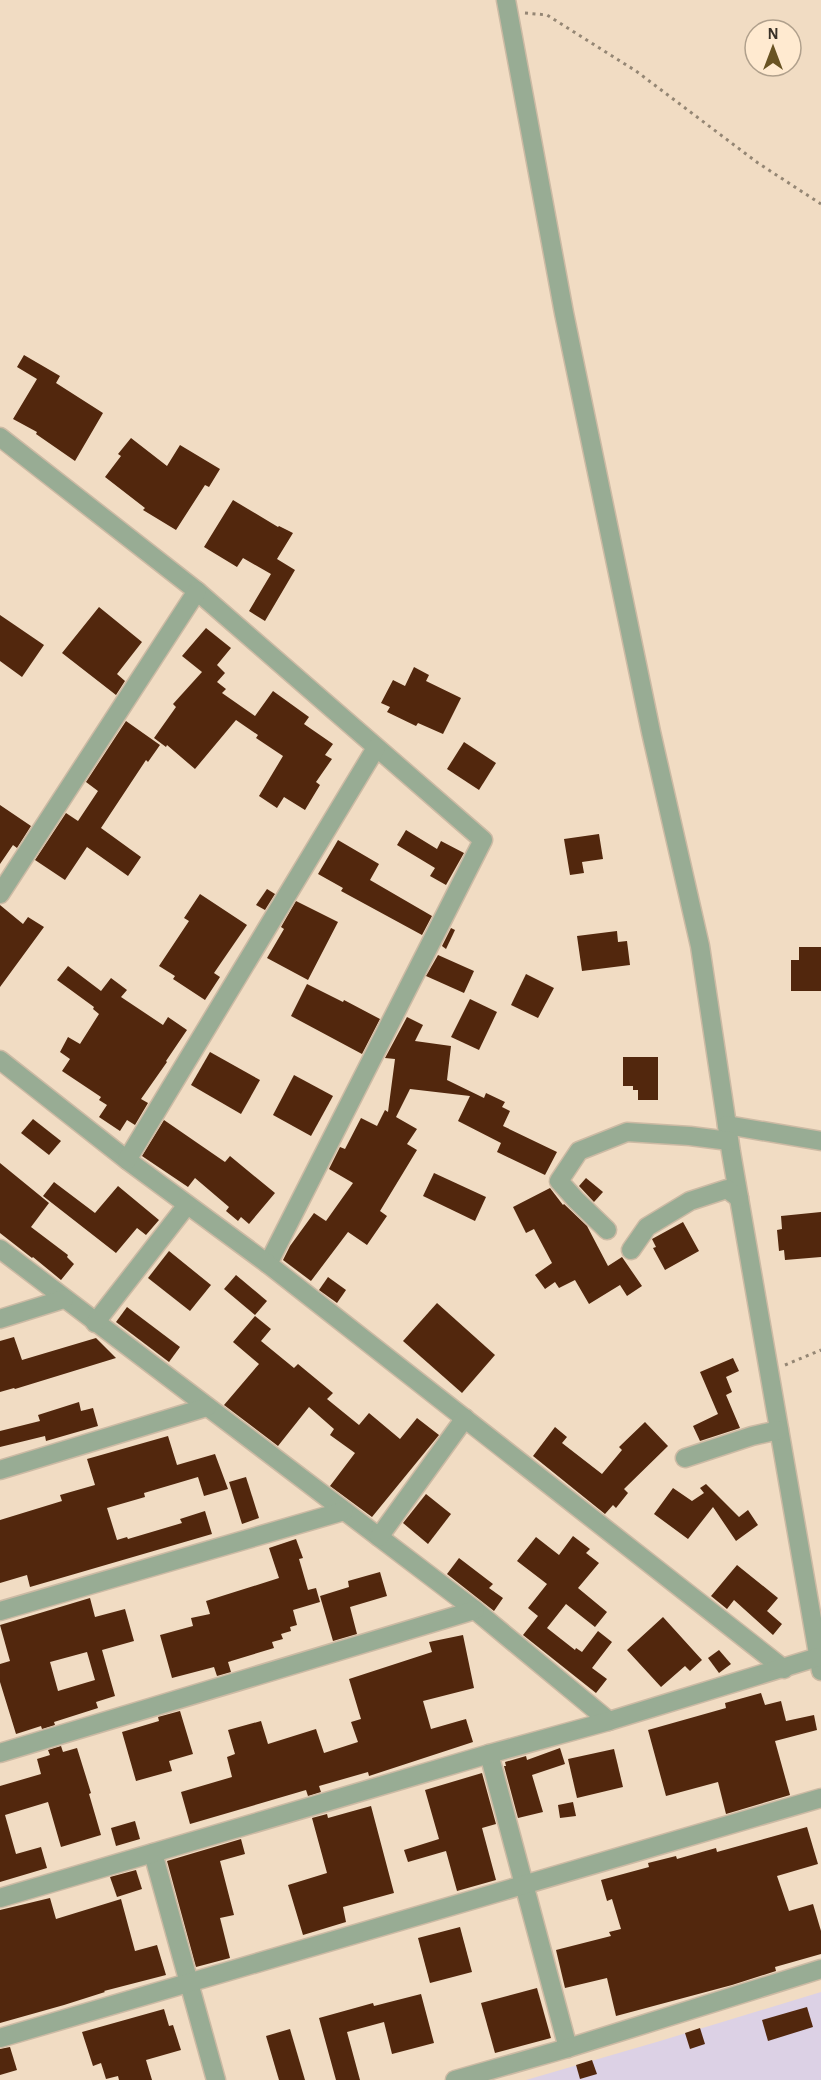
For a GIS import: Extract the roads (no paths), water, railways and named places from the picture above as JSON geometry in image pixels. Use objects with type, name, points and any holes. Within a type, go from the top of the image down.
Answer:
[{"type":"street","points":[[0,1898],[784,1669],[820,1664],[728,1133],[700,946],[648,721],[568,337],[507,6]]},
{"type":"street","points":[[3,446],[197,591],[483,840],[268,1264]]},
{"type":"street","points":[[0,894],[197,591]]},
{"type":"street","points":[[127,1160],[376,748]]},
{"type":"street","points":[[0,1060],[127,1160],[268,1264],[784,1669]]},
{"type":"street","points":[[607,1230],[559,1181],[579,1151],[627,1132],[690,1136],[728,1133],[821,1141]]},
{"type":"street","points":[[631,1250],[647,1227],[690,1202],[727,1189],[739,1198]]},
{"type":"street","points":[[95,1323],[187,1205]]},
{"type":"street","points":[[0,1249],[475,1610],[609,1721]]},
{"type":"street","points":[[0,1319],[64,1299]]},
{"type":"street","points":[[0,1470],[207,1407]]},
{"type":"street","points":[[379,1537],[465,1418]]},
{"type":"street","points":[[685,1458],[752,1436],[779,1430]]},
{"type":"street","points":[[0,1611],[344,1510]]},
{"type":"street","points":[[0,1753],[475,1610]]},
{"type":"street","points":[[489,1754],[568,2048]]},
{"type":"street","points":[[0,2038],[821,1798]]},
{"type":"street","points":[[153,1853],[216,2080]]},
{"type":"street","points":[[455,2080],[568,2048],[821,1969]]}]
